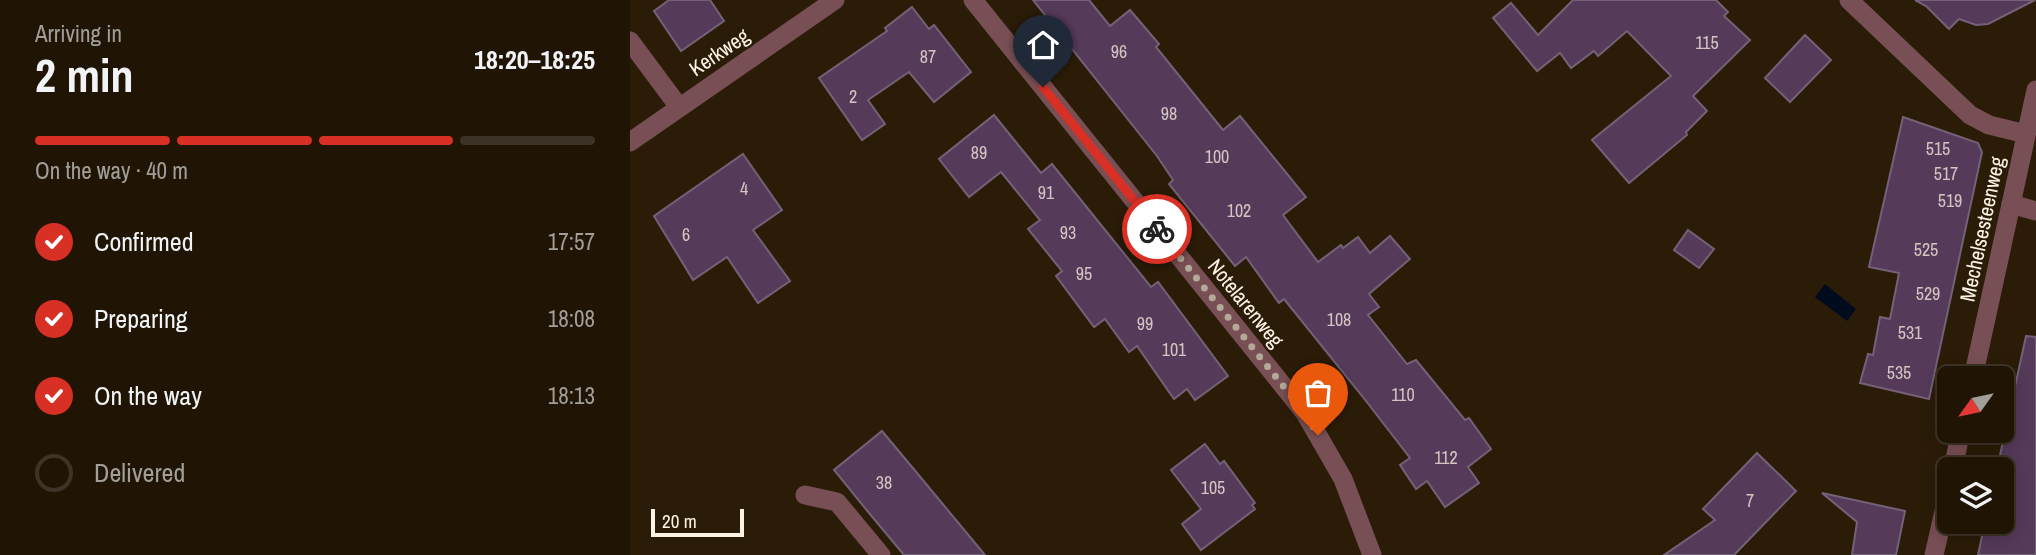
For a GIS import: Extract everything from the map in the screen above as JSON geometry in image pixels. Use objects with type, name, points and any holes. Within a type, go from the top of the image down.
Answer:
[{"type":"street","name":"Kerkweg","points":[[630,142],[835,0]]},
{"type":"street","name":"Notelarenweg","points":[[973,0],[1305,413],[1343,479],[1372,555]]},
{"type":"street","points":[[1849,0],[1970,115],[1989,125],[2026,134]]},
{"type":"street","points":[[630,41],[678,107]]},
{"type":"street","name":"Mechelsesteenweg","points":[[1976,366],[2036,90]]},
{"type":"street","points":[[2011,204],[2036,211]]},
{"type":"street","points":[[806,495],[836,502],[881,555]]},
{"type":"street","points":[[1934,555],[1939,534]]},
{"type":"water","points":[[1825,284],[1856,309],[1847,321],[1815,297]]},
{"type":"building","points":[[669,0],[710,0],[724,21],[681,51],[654,11]]},
{"type":"building","points":[[1033,0],[1089,0],[1110,26],[1130,10],[1159,44],[1156,47],[1223,130],[1240,116],[1306,197],[1283,215],[1318,262],[1341,245],[1343,248],[1358,237],[1370,253],[1390,236],[1410,259],[1369,294],[1379,307],[1368,315],[1407,364],[1416,360],[1465,420],[1469,418],[1491,449],[1468,467],[1479,483],[1445,507],[1427,481],[1416,489],[1400,465],[1410,458],[1366,401],[1284,299],[1279,303],[1246,257],[1235,266],[1169,184],[1173,180],[1157,156]]},
{"type":"building","points":[[1573,0],[1716,0],[1728,12],[1724,16],[1750,40],[1693,96],[1707,111],[1686,132],[1687,135],[1629,183],[1592,140],[1671,76],[1627,31],[1598,56],[1594,51],[1571,68],[1560,53],[1537,71],[1493,18],[1511,3],[1538,35]]},
{"type":"building","points":[[1915,0],[2035,0],[1988,24],[1976,25],[1959,19],[1949,29],[1926,6]]},
{"type":"building","points":[[912,7],[929,29],[934,25],[971,72],[934,102],[909,72],[868,100],[885,124],[862,140],[819,78],[887,31],[885,28]]},
{"type":"building","points":[[1805,35],[1831,60],[1790,102],[1765,78]]},
{"type":"building","points":[[994,115],[1041,173],[1052,164],[1151,287],[1158,282],[1228,376],[1195,400],[1187,389],[1174,399],[1137,346],[1129,352],[1105,319],[1094,327],[1056,276],[1062,271],[1028,229],[1040,220],[1001,172],[969,197],[939,159]]},
{"type":"building","points":[[1903,117],[1978,143],[1982,152],[1929,399],[1860,383],[1868,354],[1873,355],[1880,317],[1890,319],[1899,273],[1869,267]]},
{"type":"building","points":[[743,154],[782,210],[753,230],[790,281],[758,303],[727,257],[693,280],[654,216]]},
{"type":"building","points":[[1688,230],[1714,249],[1699,268],[1674,250]]},
{"type":"building","points":[[2026,336],[2036,337],[2036,555],[1978,555],[1982,534],[2014,534],[2014,457],[2000,457],[2003,443],[2014,443],[2014,391]]},
{"type":"building","points":[[882,431],[985,555],[904,555],[869,513],[834,470]]},
{"type":"building","points":[[1205,444],[1220,464],[1224,461],[1255,503],[1252,505],[1255,509],[1201,550],[1182,524],[1201,509],[1171,470]]},
{"type":"building","points":[[1757,453],[1796,491],[1734,555],[1664,555],[1715,520],[1703,509]]},
{"type":"building","points":[[1822,493],[1905,511],[1896,555],[1852,555],[1857,522]]},
{"type":"way so far","points":[[1157,229],[1305,413],[1318,435]]},
{"type":"route","points":[[1043,87],[1157,229]]}]
